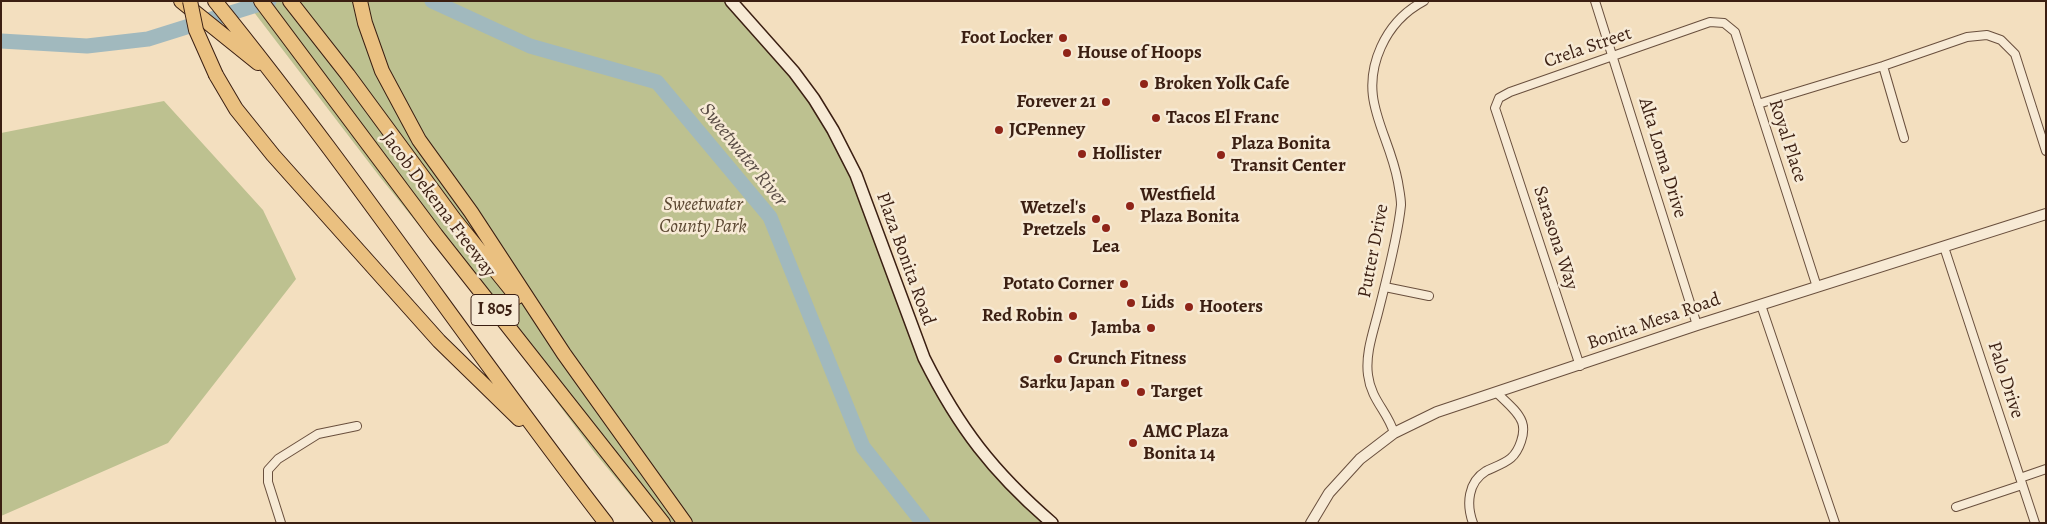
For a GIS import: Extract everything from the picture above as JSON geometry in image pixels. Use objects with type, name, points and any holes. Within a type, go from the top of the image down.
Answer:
[{"type":"highway","points":[[181,1],[280,81]]},
{"type":"highway","points":[[190,1],[196,30],[220,82],[236,109],[273,156],[440,341],[549,448]]},
{"type":"highway","name":"I 805","points":[[215,1],[280,81],[606,523]]},
{"type":"highway","name":"Jacob Dekema Freeway","points":[[260,1],[436,234],[663,523]]},
{"type":"highway","points":[[290,1],[348,75],[454,220],[564,354]]},
{"type":"highway","points":[[360,1],[365,24],[382,71],[419,140],[471,212],[564,354],[684,523]]},
{"type":"main road","name":"Plaza Bonita Road","points":[[731,1],[794,72],[814,99],[833,130],[856,175],[924,358],[967,435],[1010,485],[1052,523]]},
{"type":"street","name":"Putter Drive","points":[[1394,433],[1391,423],[1374,399],[1368,376],[1368,356],[1385,287],[1401,203],[1395,165],[1374,109],[1373,72],[1378,53],[1388,34],[1402,17],[1424,1]]},
{"type":"street","name":"Alta Loma Drive","points":[[1595,1],[1698,325]]},
{"type":"street","name":"Crela Street","points":[[1498,120],[1495,108],[1499,98],[1510,92],[1710,22]]},
{"type":"street","name":"Royal Place","points":[[1710,22],[1724,23],[1735,32],[1817,287]]},
{"type":"street","points":[[1758,104],[1883,66],[1968,37],[1987,35],[2001,40],[2015,54],[2046,151]]},
{"type":"street","points":[[1883,66],[1904,138]]},
{"type":"street","name":"Sarasona Way","points":[[1498,120],[1580,366]]},
{"type":"street","name":"Bonita Mesa Road","points":[[1311,523],[1329,493],[1360,459],[1394,433],[1437,412],[1580,366],[1698,325],[2046,214]]},
{"type":"street","name":"Palo Drive","points":[[1944,246],[2035,523]]},
{"type":"street","points":[[1385,287],[1429,296]]},
{"type":"street","points":[[1762,305],[1835,523]]},
{"type":"street","points":[[1473,523],[1468,507],[1473,485],[1484,472],[1511,458],[1520,444],[1523,434],[1523,423],[1517,413],[1497,393]]},
{"type":"street","points":[[281,523],[268,482],[268,470],[278,459],[318,434],[357,426]]},
{"type":"street","points":[[1956,506],[2021,481],[2046,469]]},
{"type":"green space","name":"Sweetwater County Park","points":[[258,1],[733,1],[794,71],[841,143],[921,351],[969,436],[1053,523],[653,523],[595,453],[506,334],[380,177],[250,7]]},
{"type":"green space","points":[[164,101],[263,210],[296,279],[168,443],[1,516],[1,133]]},
{"type":"waterway","name":"Sweetwater River","points":[[1,41],[87,46],[148,39],[269,1]]},
{"type":"waterway","name":"Sweetwater River","points":[[432,1],[530,46],[657,82],[770,217],[863,447],[923,523]]},
{"type":"place","name":"Foot Locker","points":[[1063,38]]},
{"type":"place","name":"House of Hoops","points":[[1067,53]]},
{"type":"place","name":"Broken Yolk Cafe","points":[[1144,84]]},
{"type":"place","name":"Forever 21","points":[[1106,102]]},
{"type":"place","name":"Tacos El Franc","points":[[1156,118]]},
{"type":"place","name":"JCPenney","points":[[999,130]]},
{"type":"place","name":"Hollister","points":[[1082,154]]},
{"type":"place","name":"Plaza Bonita Transit Center","points":[[1221,155]]},
{"type":"place","name":"Westfield Plaza Bonita","points":[[1130,206]]},
{"type":"place","name":"Wetzel's Pretzels","points":[[1096,219]]},
{"type":"place","name":"Lea","points":[[1106,228]]},
{"type":"place","name":"Potato Corner","points":[[1124,284]]},
{"type":"place","name":"Lids","points":[[1131,303]]},
{"type":"place","name":"Hooters","points":[[1189,307]]},
{"type":"place","name":"Red Robin","points":[[1073,316]]},
{"type":"place","name":"Jamba","points":[[1151,328]]},
{"type":"place","name":"Crunch Fitness","points":[[1058,359]]},
{"type":"place","name":"Sarku Japan","points":[[1125,383]]},
{"type":"place","name":"Target","points":[[1141,392]]},
{"type":"place","name":"AMC Plaza Bonita 14","points":[[1133,443]]}]
